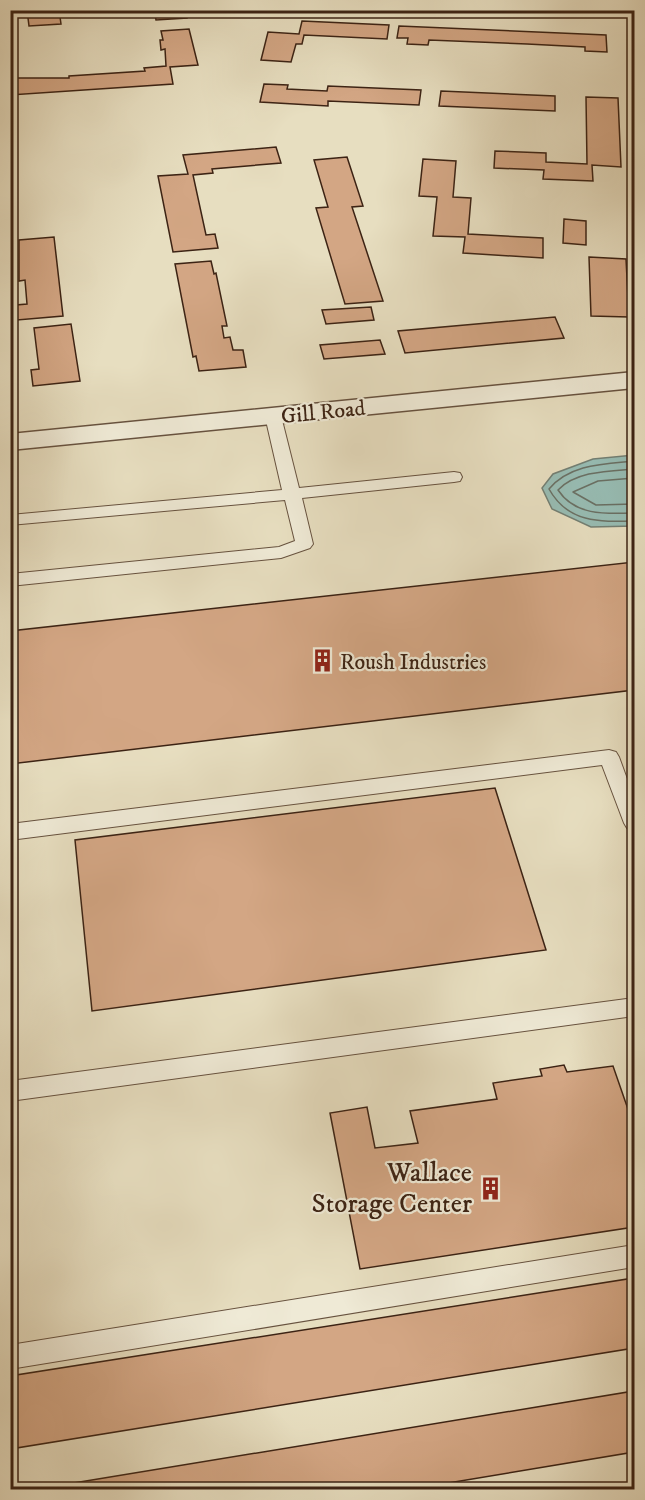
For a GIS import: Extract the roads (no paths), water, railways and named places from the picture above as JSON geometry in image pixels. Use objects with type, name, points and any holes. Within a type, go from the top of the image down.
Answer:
[{"type":"street","name":"Gill Road","points":[[10,442],[634,380]]},
{"type":"lane","points":[[10,580],[281,552],[304,544],[273,416]]},
{"type":"lane","points":[[10,520],[454,477]]},
{"type":"lane","points":[[10,832],[609,757],[634,823]]},
{"type":"lane","points":[[10,1090],[634,1007]]},
{"type":"lane","points":[[10,1357],[634,1256]]},
{"type":"water","points":[[634,455],[634,526],[591,527],[552,509],[542,488],[553,474],[593,459]]},
{"type":"place","name":"Roush Industries","points":[[322,661]]},
{"type":"place","name":"Wallace Storage Center","points":[[490,1188]]}]
